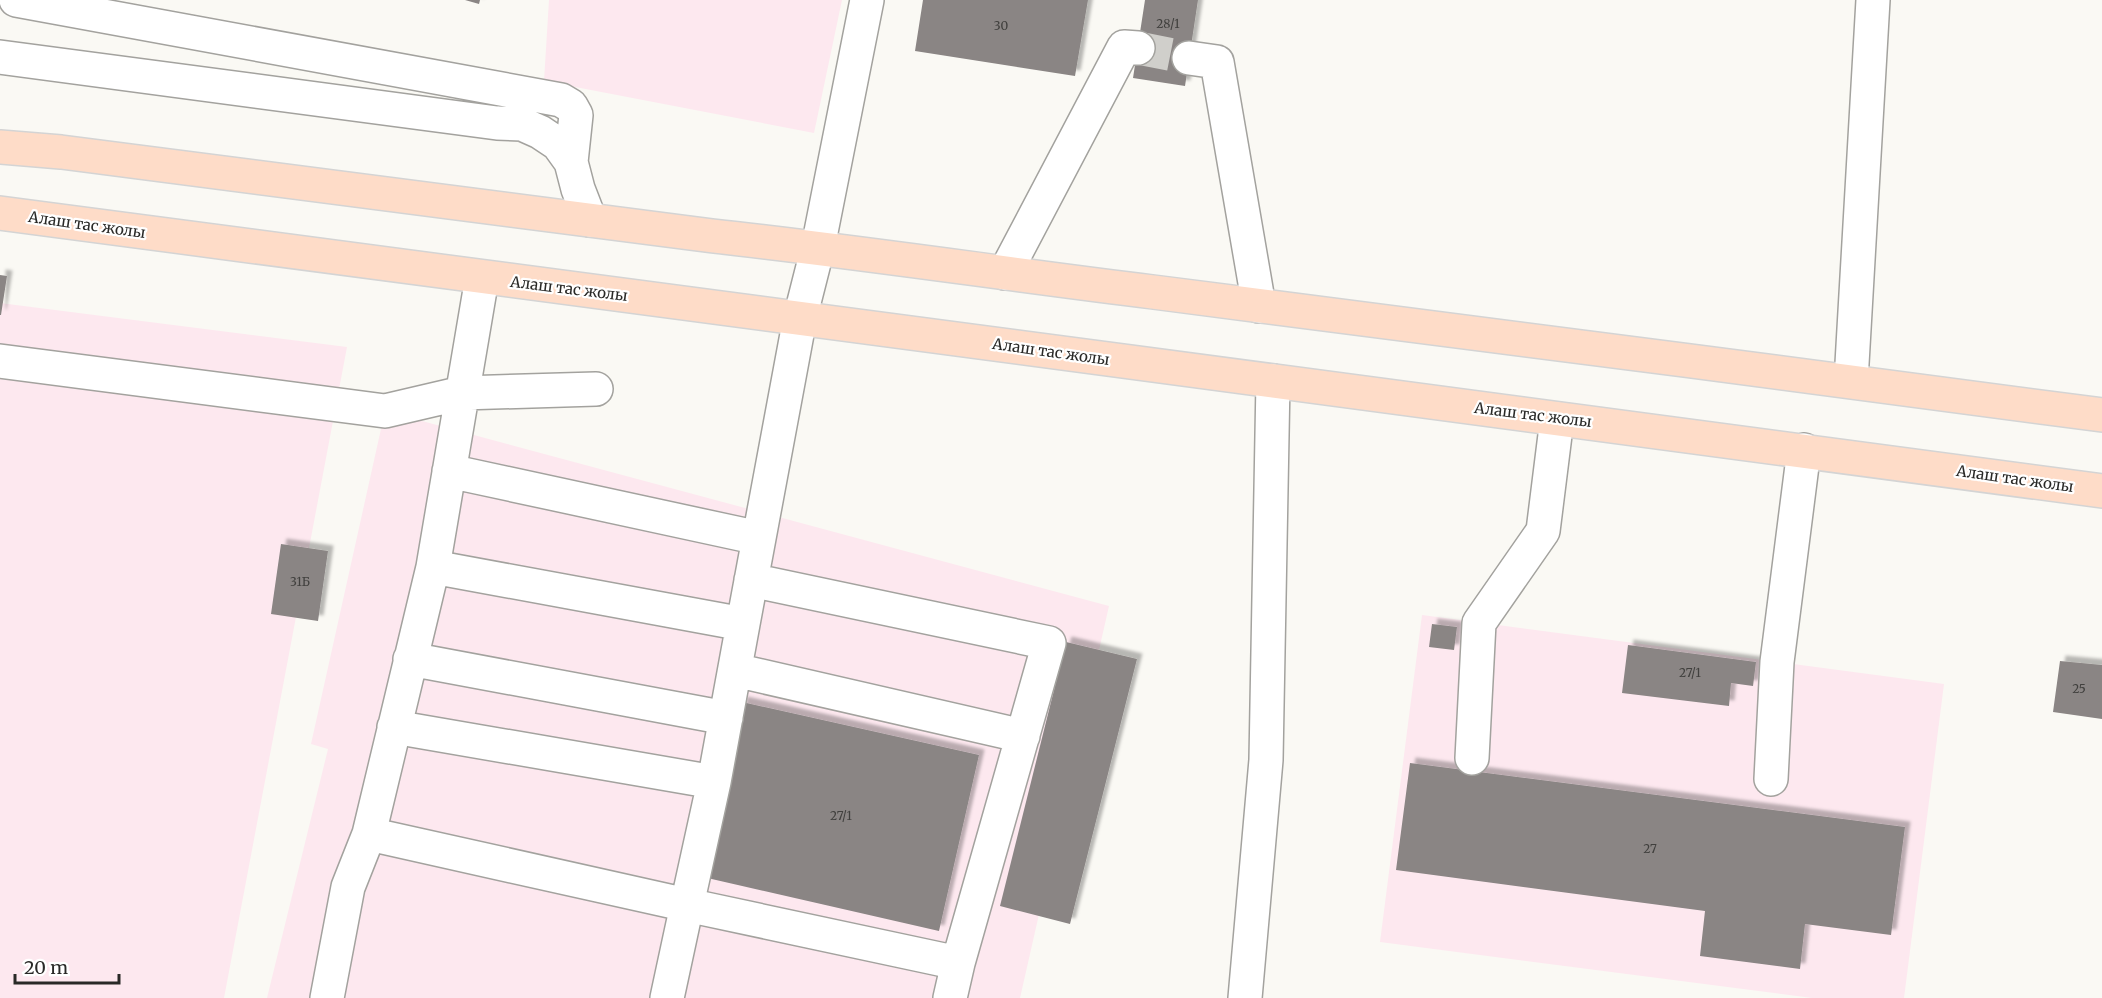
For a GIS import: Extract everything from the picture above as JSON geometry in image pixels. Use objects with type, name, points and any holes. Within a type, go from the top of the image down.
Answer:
[{"type":"main road","points":[[0,147],[60,152],[818,247],[2102,415]]},
{"type":"main road","name":"Алаш тас жолы","points":[[0,213],[2102,491]]},
{"type":"lane","points":[[16,0],[561,100],[571,106],[576,115],[571,162],[590,220]]},
{"type":"lane","points":[[667,998],[714,782],[800,318],[818,247],[867,0]]},
{"type":"lane","points":[[1851,381],[1873,0]]},
{"type":"lane","points":[[1005,273],[1124,47],[1138,48]]},
{"type":"lane","points":[[0,57],[496,123],[522,124],[558,144],[571,162]]},
{"type":"lane","points":[[1189,58],[1217,63],[1259,306]]},
{"type":"lane","points":[[327,998],[348,887],[369,834],[433,567],[482,278]]},
{"type":"lane","points":[[0,361],[385,411],[462,393],[596,389]]},
{"type":"lane","points":[[1245,998],[1266,760],[1273,381]]},
{"type":"lane","points":[[1472,758],[1479,623],[1543,531],[1557,419]]},
{"type":"lane","points":[[1771,779],[1777,662],[1804,450]]},
{"type":"lane","points":[[449,471],[759,538]]},
{"type":"lane","points":[[433,567],[743,624]]},
{"type":"lane","points":[[751,580],[1049,643],[950,998]]},
{"type":"lane","points":[[410,659],[726,718]]},
{"type":"lane","points":[[735,670],[1023,736]]},
{"type":"lane","points":[[394,727],[714,782]]},
{"type":"lane","points":[[369,834],[958,963]]},
{"type":"shaded area","points":[[549,0],[842,0],[814,133],[544,81]]},
{"type":"shaded area","points":[[0,303],[347,347],[224,998],[0,998]]},
{"type":"shaded area","points":[[385,411],[1109,606],[1020,998],[267,998],[328,749],[311,744]]},
{"type":"shaded area","points":[[1422,615],[1944,684],[1904,998],[1812,998],[1380,942]]},
{"type":"building","points":[[465,0],[480,0],[479,4]]},
{"type":"building","points":[[923,0],[1088,0],[1075,76],[915,51]]},
{"type":"building","points":[[1145,0],[1198,0],[1185,86],[1133,78]]},
{"type":"building","points":[[0,275],[7,276],[1,315],[0,315]]},
{"type":"building","points":[[281,544],[328,551],[318,621],[271,614]]},
{"type":"building","points":[[1432,624],[1457,627],[1454,650],[1429,647]]},
{"type":"building","points":[[1066,642],[1137,659],[1070,924],[1000,906]]},
{"type":"building","points":[[1628,645],[1756,662],[1753,686],[1731,683],[1729,706],[1622,693]]},
{"type":"building","points":[[2060,661],[2102,665],[2102,719],[2053,712]]},
{"type":"building","points":[[742,702],[979,755],[939,931],[703,877]]},
{"type":"building","points":[[1410,763],[1905,827],[1891,935],[1805,924],[1800,969],[1700,956],[1705,911],[1396,870]]},
{"type":"tunnel","points":[[1138,48],[1189,58]]}]
